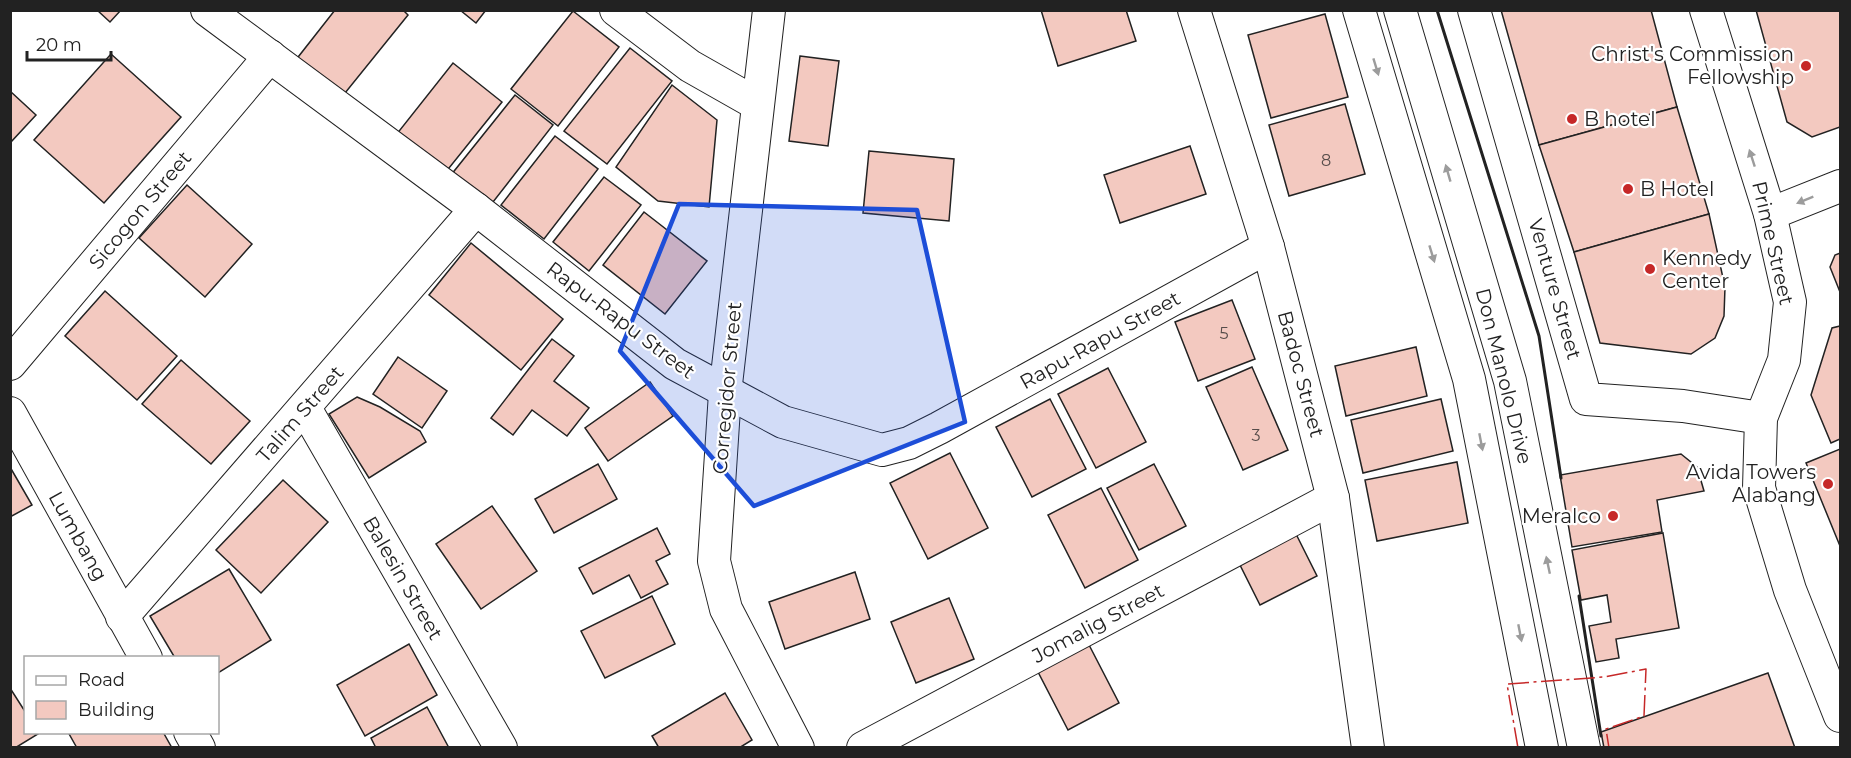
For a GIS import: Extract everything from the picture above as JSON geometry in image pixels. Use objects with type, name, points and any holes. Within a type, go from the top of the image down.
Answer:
[{"type":"street","name":"Rapu-Rapu Street","points":[[207,10],[476,209],[675,364],[725,393],[783,422],[882,450],[909,443],[939,428],[1268,247]]},
{"type":"street","points":[[616,10],[690,66],[757,104]]},
{"type":"street","name":"Corregidor Street","points":[[769,10],[725,393],[714,561],[726,609],[798,747]]},
{"type":"street","name":"Badoc Street","points":[[1194,10],[1268,247],[1333,498],[1368,747]]},
{"type":"street","name":"Don Manolo Drive","points":[[1359,10],[1469,378],[1542,747]]},
{"type":"street","name":"Don Manolo Drive","points":[[1401,10],[1510,381],[1584,747]]},
{"type":"street","name":"Venture Street","points":[[1474,10],[1586,399],[1683,406],[1761,418]]},
{"type":"street","name":"Prime Street","points":[[1706,10],[1770,214],[1790,302],[1784,360],[1761,418],[1759,489],[1790,590],[1840,716]]},
{"type":"street","name":"Sicogon Street","points":[[10,364],[270,56]]},
{"type":"street","points":[[1770,214],[1840,186]]},
{"type":"street","name":"Talim Street","points":[[122,617],[476,209]]},
{"type":"street","points":[[1449,314],[1487,303]]},
{"type":"street","name":"Balesin Street","points":[[305,408],[501,747]]},
{"type":"street","name":"Lumbang","points":[[10,413],[145,656]]},
{"type":"street","name":"Jomalig Street","points":[[863,747],[1333,498]]},
{"type":"street","points":[[191,734],[199,747]]},
{"type":"highlighted area","points":[[679,204],[917,210],[965,422],[754,506],[620,351]]},
{"type":"building","points":[[97,10],[121,10],[110,22]]},
{"type":"building","points":[[335,10],[403,10],[408,15],[341,98],[295,61]]},
{"type":"building","points":[[460,10],[486,10],[476,23]]},
{"type":"building","points":[[1041,10],[1126,10],[1136,41],[1058,66]]},
{"type":"building","points":[[1501,10],[1651,10],[1677,107],[1539,145]]},
{"type":"building","name":"Christ's Commission Fellowship","points":[[1756,10],[1840,10],[1840,127],[1812,137],[1787,122]]},
{"type":"building","points":[[573,11],[619,47],[558,126],[511,89]]},
{"type":"building","points":[[1325,14],[1348,97],[1271,118],[1248,35]]},
{"type":"building","points":[[630,48],[672,81],[607,164],[564,131]]},
{"type":"building","points":[[111,54],[181,117],[104,203],[34,140]]},
{"type":"building","points":[[800,56],[839,61],[828,146],[789,141]]},
{"type":"building","points":[[453,63],[502,102],[441,178],[392,140]]},
{"type":"building","points":[[672,85],[717,120],[709,207],[658,201],[616,167]]},
{"type":"building","points":[[10,91],[36,115],[10,143]]},
{"type":"building","points":[[515,95],[553,125],[486,211],[447,180]]},
{"type":"building","points":[[1345,104],[1365,174],[1289,196],[1269,125]]},
{"type":"building","name":"B Hotel","points":[[1677,107],[1709,214],[1574,252],[1539,145]]},
{"type":"building","points":[[555,136],[598,169],[544,239],[501,205]]},
{"type":"building","points":[[1190,146],[1206,194],[1120,223],[1104,175]]},
{"type":"building","points":[[869,151],[954,159],[949,221],[863,213]]},
{"type":"building","points":[[604,177],[641,205],[589,271],[553,242]]},
{"type":"building","points":[[187,185],[252,244],[205,297],[139,238]]},
{"type":"building","points":[[644,212],[707,261],[665,314],[603,265]]},
{"type":"building","name":"Kennedy Center","points":[[1709,214],[1725,287],[1724,316],[1715,338],[1691,354],[1600,343],[1574,252]]},
{"type":"building","points":[[471,243],[563,319],[521,370],[429,295]]},
{"type":"building","points":[[1840,253],[1840,292],[1830,267],[1835,255]]},
{"type":"building","points":[[105,291],[177,356],[137,400],[65,336]]},
{"type":"building","points":[[1232,300],[1255,359],[1198,381],[1175,322]]},
{"type":"building","points":[[1840,326],[1840,439],[1831,443],[1811,395],[1832,328]]},
{"type":"building","points":[[552,339],[574,356],[554,381],[589,408],[567,436],[532,410],[513,435],[491,418]]},
{"type":"building","points":[[1416,347],[1427,396],[1346,416],[1335,366]]},
{"type":"building","points":[[398,357],[447,391],[422,428],[373,394]]},
{"type":"building","points":[[181,360],[250,421],[211,464],[142,404]]},
{"type":"building","points":[[1252,367],[1288,450],[1243,470],[1206,387]]},
{"type":"building","points":[[1108,368],[1146,442],[1096,468],[1058,394]]},
{"type":"building","points":[[650,382],[673,416],[608,461],[585,428]]},
{"type":"building","points":[[357,397],[380,407],[420,431],[426,442],[369,478],[329,414]]},
{"type":"building","points":[[1050,399],[1086,469],[1032,497],[996,427]]},
{"type":"building","points":[[1441,399],[1453,451],[1363,473],[1351,420]]},
{"type":"building","name":"Avida Towers Alabang","points":[[1840,449],[1840,546],[1806,463]]},
{"type":"building","points":[[950,453],[988,528],[928,559],[890,483]]},
{"type":"building","name":"Meralco","points":[[1681,454],[1697,467],[1704,491],[1657,500],[1662,532],[1572,547],[1560,475]]},
{"type":"building","points":[[1457,462],[1468,523],[1377,541],[1365,480]]},
{"type":"building","points":[[598,464],[617,499],[554,533],[535,499]]},
{"type":"building","points":[[1154,464],[1186,526],[1139,550],[1107,488]]},
{"type":"building","points":[[10,467],[32,505],[10,517]]},
{"type":"building","points":[[283,480],[328,522],[261,593],[216,550]]},
{"type":"building","points":[[1101,488],[1138,560],[1085,588],[1048,515]]},
{"type":"building","points":[[492,506],[537,571],[481,609],[436,544]]},
{"type":"building","points":[[657,528],[670,554],[656,561],[668,584],[641,598],[629,575],[593,594],[579,568]]},
{"type":"building","points":[[1294,530],[1317,576],[1260,605],[1237,559]]},
{"type":"building","points":[[1663,533],[1679,628],[1616,639],[1619,658],[1596,662],[1589,626],[1611,622],[1607,595],[1581,600],[1572,550]]},
{"type":"building","points":[[229,569],[271,640],[219,672],[219,656],[174,656],[150,616]]},
{"type":"building","points":[[855,572],[870,619],[785,649],[769,602]]},
{"type":"building","points":[[652,596],[675,644],[605,678],[581,631]]},
{"type":"building","points":[[949,598],[974,659],[916,683],[891,622]]},
{"type":"building","points":[[1087,641],[1119,703],[1068,730],[1036,668]]},
{"type":"building","points":[[409,644],[437,695],[365,736],[337,685]]},
{"type":"building","points":[[1768,673],[1795,748],[1604,748],[1601,732]]},
{"type":"building","points":[[10,688],[24,710],[24,734],[38,734],[15,748],[10,748]]},
{"type":"building","points":[[725,693],[752,740],[739,748],[659,748],[652,736]]},
{"type":"building","points":[[427,707],[449,748],[376,748],[371,738]]},
{"type":"building","points":[[69,734],[164,734],[172,748],[77,748]]},
{"type":"wall","points":[[1437,10],[1539,336],[1561,478]]},
{"type":"wall","points":[[1579,596],[1601,736]]},
{"type":"power","points":[[1518,748],[1507,684],[1604,677],[1646,669],[1644,716],[1606,729],[1609,748]]},
{"type":"place","name":"Christ's Commission Fellowship","points":[[1806,66]]},
{"type":"place","name":"B hotel","points":[[1572,119]]},
{"type":"place","name":"B Hotel","points":[[1628,189]]},
{"type":"place","name":"Kennedy Center","points":[[1650,269]]},
{"type":"place","name":"Avida Towers Alabang","points":[[1828,484]]},
{"type":"place","name":"Meralco","points":[[1613,516]]}]
